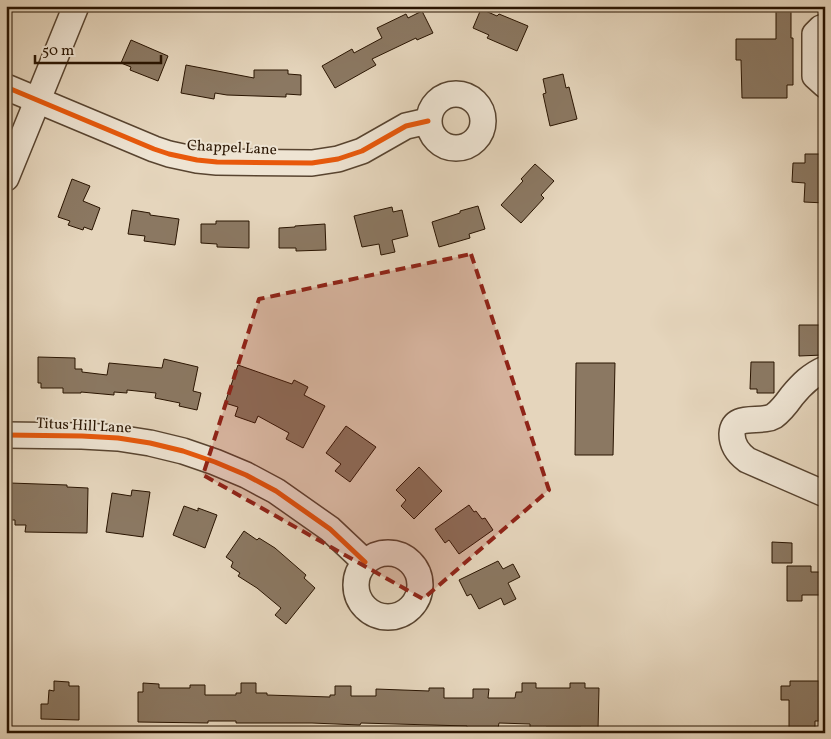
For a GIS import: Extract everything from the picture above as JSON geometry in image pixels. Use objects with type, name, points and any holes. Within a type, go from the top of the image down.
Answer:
[{"type":"street","points":[[6,178],[76,6]]},
{"type":"street","points":[[825,27],[815,34],[815,76],[825,85]]},
{"type":"street","name":"Chappel Lane","points":[[6,87],[168,154],[217,162],[312,163],[338,159],[362,150],[406,126],[428,121]]},
{"type":"street","points":[[825,369],[812,374],[773,417],[742,420],[736,423],[732,431],[732,438],[739,454],[747,460],[825,494]]},
{"type":"street","name":"Titus Hill Lane","points":[[6,434],[118,438],[183,451],[215,462],[246,475],[276,491],[330,529],[365,562]]},
{"type":"highlighted area","points":[[471,254],[549,490],[423,599],[203,475],[259,299]]},
{"type":"building","points":[[776,6],[791,6],[793,85],[787,85],[787,98],[742,98],[741,60],[736,60],[736,39],[776,39]]},
{"type":"building","points":[[481,9],[528,26],[517,51],[487,38],[489,35],[473,28]]},
{"type":"building","points":[[422,11],[433,33],[417,40],[416,38],[372,59],[376,65],[335,88],[322,66],[352,49],[354,53],[382,38],[377,28],[406,14],[408,18]]},
{"type":"building","points":[[131,40],[168,56],[158,81],[130,70],[131,67],[121,63]]},
{"type":"building","points":[[186,65],[254,78],[254,70],[288,70],[288,74],[301,75],[301,95],[286,94],[286,97],[215,93],[214,99],[181,93]]},
{"type":"building","points":[[563,74],[566,88],[569,87],[577,119],[550,126],[543,94],[546,93],[543,79]]},
{"type":"building","points":[[805,154],[825,154],[825,203],[804,202],[805,183],[792,182],[793,163],[805,163]]},
{"type":"building","points":[[535,164],[554,181],[541,195],[544,198],[521,223],[501,205],[523,181],[521,179]]},
{"type":"building","points":[[72,179],[90,186],[83,201],[100,208],[92,230],[84,227],[83,230],[68,225],[70,221],[58,217]]},
{"type":"building","points":[[478,206],[485,229],[469,234],[470,238],[439,247],[432,222]]},
{"type":"building","points":[[392,207],[393,212],[402,210],[408,236],[392,240],[395,252],[381,255],[379,244],[362,247],[354,216]]},
{"type":"building","points":[[132,210],[150,213],[150,215],[179,219],[175,245],[144,241],[145,236],[128,234]]},
{"type":"building","points":[[216,221],[249,221],[249,248],[217,247],[217,244],[201,243],[201,224],[216,224]]},
{"type":"building","points":[[325,224],[326,250],[296,251],[296,248],[279,248],[279,228]]},
{"type":"building","points":[[799,325],[822,325],[823,355],[799,356]]},
{"type":"building","points":[[38,357],[75,358],[75,369],[82,369],[82,372],[107,375],[109,363],[162,368],[164,359],[198,367],[193,391],[201,393],[197,410],[179,406],[180,403],[155,398],[156,393],[127,390],[127,393],[114,392],[114,395],[81,392],[63,393],[63,388],[41,388],[41,383],[38,383]]},
{"type":"building","points":[[751,362],[774,362],[774,393],[757,393],[757,389],[750,389]]},
{"type":"building","points":[[576,363],[615,363],[613,455],[575,455]]},
{"type":"building","points":[[238,365],[292,384],[294,380],[308,387],[304,395],[325,406],[303,448],[286,439],[289,433],[258,416],[255,423],[235,416],[238,407],[225,403]]},
{"type":"building","points":[[346,426],[376,447],[350,482],[335,471],[341,464],[326,453]]},
{"type":"building","points":[[419,467],[442,491],[414,519],[401,506],[406,500],[396,490]]},
{"type":"building","points":[[10,483],[67,485],[67,487],[88,488],[87,533],[25,532],[26,525],[15,525],[15,520],[6,520],[6,486],[10,486]]},
{"type":"building","points":[[132,490],[150,492],[143,537],[106,532],[112,493],[131,496]]},
{"type":"building","points":[[469,505],[482,519],[485,518],[493,530],[459,554],[449,540],[445,543],[435,529]]},
{"type":"building","points":[[184,506],[198,511],[198,508],[217,515],[205,548],[173,535]]},
{"type":"building","points":[[244,531],[257,540],[259,538],[275,548],[306,575],[304,578],[315,588],[286,624],[275,615],[281,608],[257,588],[238,576],[240,573],[231,567],[233,562],[226,557]]},
{"type":"building","points":[[772,542],[792,543],[792,563],[772,563]]},
{"type":"building","points":[[498,561],[503,569],[513,564],[520,577],[508,583],[516,599],[504,605],[501,598],[479,609],[471,594],[467,596],[459,580]]},
{"type":"building","points":[[787,566],[811,566],[811,572],[825,572],[825,595],[802,595],[802,601],[787,601]]},
{"type":"building","points":[[54,681],[69,682],[69,686],[79,686],[79,720],[41,719],[41,704],[48,704],[49,690],[54,691]]},
{"type":"building","points":[[790,681],[819,681],[819,721],[815,721],[815,732],[789,732],[789,700],[781,700],[781,686],[790,686]]},
{"type":"building","points":[[143,683],[159,684],[159,688],[190,688],[190,685],[205,685],[205,695],[236,695],[236,693],[241,693],[241,683],[256,683],[256,693],[267,693],[267,695],[330,697],[330,695],[335,695],[335,686],[351,686],[351,696],[376,696],[376,689],[429,691],[429,688],[444,688],[444,698],[473,698],[473,689],[489,689],[488,698],[515,698],[516,692],[522,692],[522,683],[536,683],[536,688],[570,688],[570,683],[585,683],[585,688],[599,688],[598,730],[581,730],[581,727],[530,728],[530,724],[499,723],[498,728],[467,728],[467,726],[361,723],[360,725],[236,723],[236,721],[208,721],[208,723],[138,722],[138,692],[143,692]]},
{"type":"cycle path","points":[[6,87],[154,149],[197,160],[217,162],[312,163],[338,159],[362,151],[406,126],[428,121]]},
{"type":"cycle path","points":[[6,435],[118,438],[183,451],[215,462],[246,475],[276,491],[330,529],[365,562]]}]
